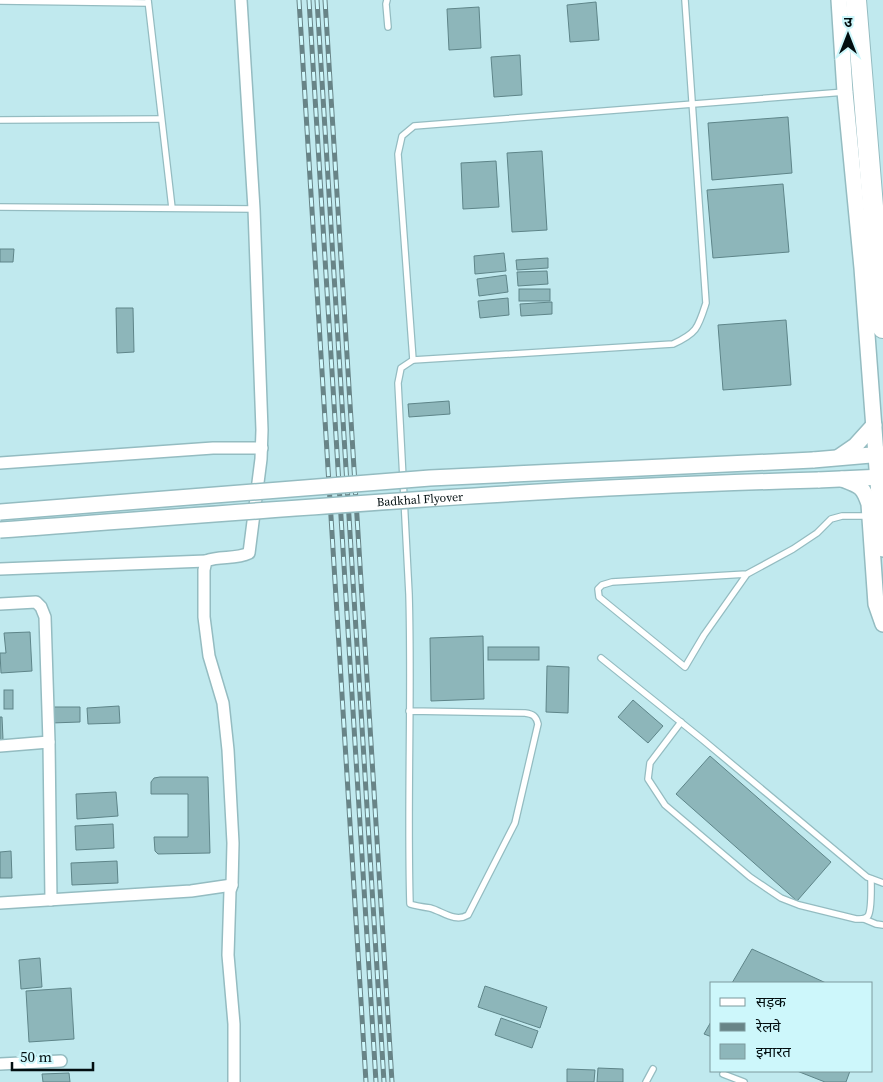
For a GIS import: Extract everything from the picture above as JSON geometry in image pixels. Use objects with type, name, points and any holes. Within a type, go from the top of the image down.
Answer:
[{"type":"highway","points":[[856,0],[883,328]]},
{"type":"main road","points":[[839,0],[845,92],[880,455],[883,549]]},
{"type":"main road","points":[[838,458],[855,446],[877,418]]},
{"type":"main road","name":"Badkhal Flyover","points":[[0,512],[430,478],[813,460],[880,455]]},
{"type":"main road","name":"Badkhal Flyover","points":[[0,530],[496,494],[880,477]]},
{"type":"main road","points":[[842,479],[856,484],[865,491],[869,504],[876,604],[883,624]]},
{"type":"street","points":[[0,569],[206,561],[215,557],[242,557],[249,553],[262,448],[254,209],[241,0]]},
{"type":"street","points":[[0,463],[213,448],[262,448]]},
{"type":"street","points":[[206,561],[204,570],[204,617],[209,656],[223,703],[228,750],[233,843],[228,955],[234,1024],[234,1082]]},
{"type":"street","points":[[0,604],[36,602],[41,607],[45,617],[51,900]]},
{"type":"street","points":[[0,746],[49,742]]},
{"type":"street","points":[[0,903],[190,891],[232,885]]},
{"type":"street","points":[[0,1064],[61,1061]]},
{"type":"lane","points":[[387,0],[388,27]]},
{"type":"lane","points":[[409,711],[525,713],[532,714],[537,718],[538,724],[515,823],[468,915],[464,918],[448,916],[432,909],[410,904],[409,711],[409,594],[398,382],[401,368],[412,360],[673,344],[690,336],[700,321],[706,303],[685,0]]},
{"type":"lane","points":[[0,2],[148,1],[172,208]]},
{"type":"lane","points":[[412,360],[398,154],[402,136],[414,126],[845,92]]},
{"type":"lane","points":[[0,120],[161,119]]},
{"type":"lane","points":[[0,207],[254,209]]},
{"type":"lane","points":[[747,574],[612,582],[602,585],[598,589],[599,597],[685,667],[704,634],[747,574],[818,533],[831,519],[842,516],[870,516]]},
{"type":"lane","points":[[601,658],[867,877],[883,883]]},
{"type":"lane","points":[[681,722],[650,762],[648,770],[648,779],[665,805],[750,877],[781,898],[835,915],[864,919],[883,926]]},
{"type":"lane","points":[[864,919],[868,916],[870,909],[871,879]]},
{"type":"lane","points":[[646,1082],[653,1069]]},
{"type":"lane","points":[[723,1074],[744,1082]]},
{"type":"building","points":[[596,2],[599,40],[570,42],[567,5]]},
{"type":"building","points":[[479,7],[481,48],[449,50],[447,9]]},
{"type":"building","points":[[520,55],[522,95],[494,97],[491,57]]},
{"type":"building","points":[[788,117],[792,173],[712,180],[708,123]]},
{"type":"building","points":[[542,151],[547,230],[512,232],[507,153]]},
{"type":"building","points":[[496,161],[499,207],[463,209],[461,163]]},
{"type":"building","points":[[783,184],[789,252],[713,258],[707,190]]},
{"type":"building","points":[[0,249],[14,249],[13,262],[0,262]]},
{"type":"building","points":[[504,253],[506,271],[475,274],[474,256]]},
{"type":"building","points":[[548,258],[548,268],[517,270],[516,260]]},
{"type":"building","points":[[547,271],[548,284],[518,286],[517,272]]},
{"type":"building","points":[[506,275],[508,292],[479,296],[477,279]]},
{"type":"building","points":[[519,289],[550,289],[550,301],[519,301]]},
{"type":"building","points":[[508,298],[509,315],[480,318],[478,301]]},
{"type":"building","points":[[552,302],[552,314],[521,316],[520,304]]},
{"type":"building","points":[[116,308],[133,308],[134,352],[117,353]]},
{"type":"building","points":[[786,320],[791,385],[723,390],[718,325]]},
{"type":"building","points":[[449,401],[450,414],[409,417],[408,404]]},
{"type":"building","points":[[30,632],[32,671],[1,673],[0,653],[6,653],[4,633]]},
{"type":"building","points":[[483,636],[484,699],[431,701],[430,638]]},
{"type":"building","points":[[488,647],[539,647],[539,660],[488,660]]},
{"type":"building","points":[[547,666],[569,667],[568,713],[546,712]]},
{"type":"building","points":[[4,690],[13,690],[13,709],[4,709]]},
{"type":"building","points":[[633,700],[663,726],[648,743],[618,717]]},
{"type":"building","points":[[119,706],[120,723],[88,724],[87,708]]},
{"type":"building","points":[[51,707],[80,707],[80,722],[51,723]]},
{"type":"building","points":[[0,717],[2,717],[3,739],[0,740]]},
{"type":"building","points":[[710,756],[831,862],[797,901],[676,794]]},
{"type":"building","points":[[208,777],[210,853],[158,854],[155,851],[154,837],[188,837],[188,794],[151,794],[151,782],[154,778]]},
{"type":"building","points":[[116,792],[118,816],[77,819],[76,794]]},
{"type":"building","points":[[113,824],[114,848],[76,850],[75,826]]},
{"type":"building","points":[[11,851],[12,878],[0,878],[0,852]]},
{"type":"building","points":[[117,861],[118,883],[72,885],[71,863]]},
{"type":"building","points":[[752,949],[824,982],[733,982]]},
{"type":"building","points":[[40,958],[42,987],[21,989],[19,960]]},
{"type":"building","points":[[485,986],[547,1007],[540,1028],[478,1007]]},
{"type":"building","points":[[71,988],[74,1039],[29,1042],[26,991]]},
{"type":"building","points":[[501,1018],[538,1031],[532,1048],[495,1035]]},
{"type":"building","points":[[710,1024],[710,1036],[704,1034]]},
{"type":"building","points":[[598,1068],[623,1069],[623,1082],[597,1082]]},
{"type":"building","points":[[567,1069],[595,1070],[594,1082],[567,1082]]},
{"type":"building","points":[[800,1072],[850,1072],[846,1082],[825,1082]]},
{"type":"building","points":[[69,1073],[70,1082],[43,1082],[42,1074]]},
{"type":"railway","points":[[299,0],[366,1082]]},
{"type":"railway","points":[[309,0],[376,1082]]},
{"type":"railway","points":[[317,0],[384,1082]]},
{"type":"railway","points":[[325,0],[392,1082]]}]
